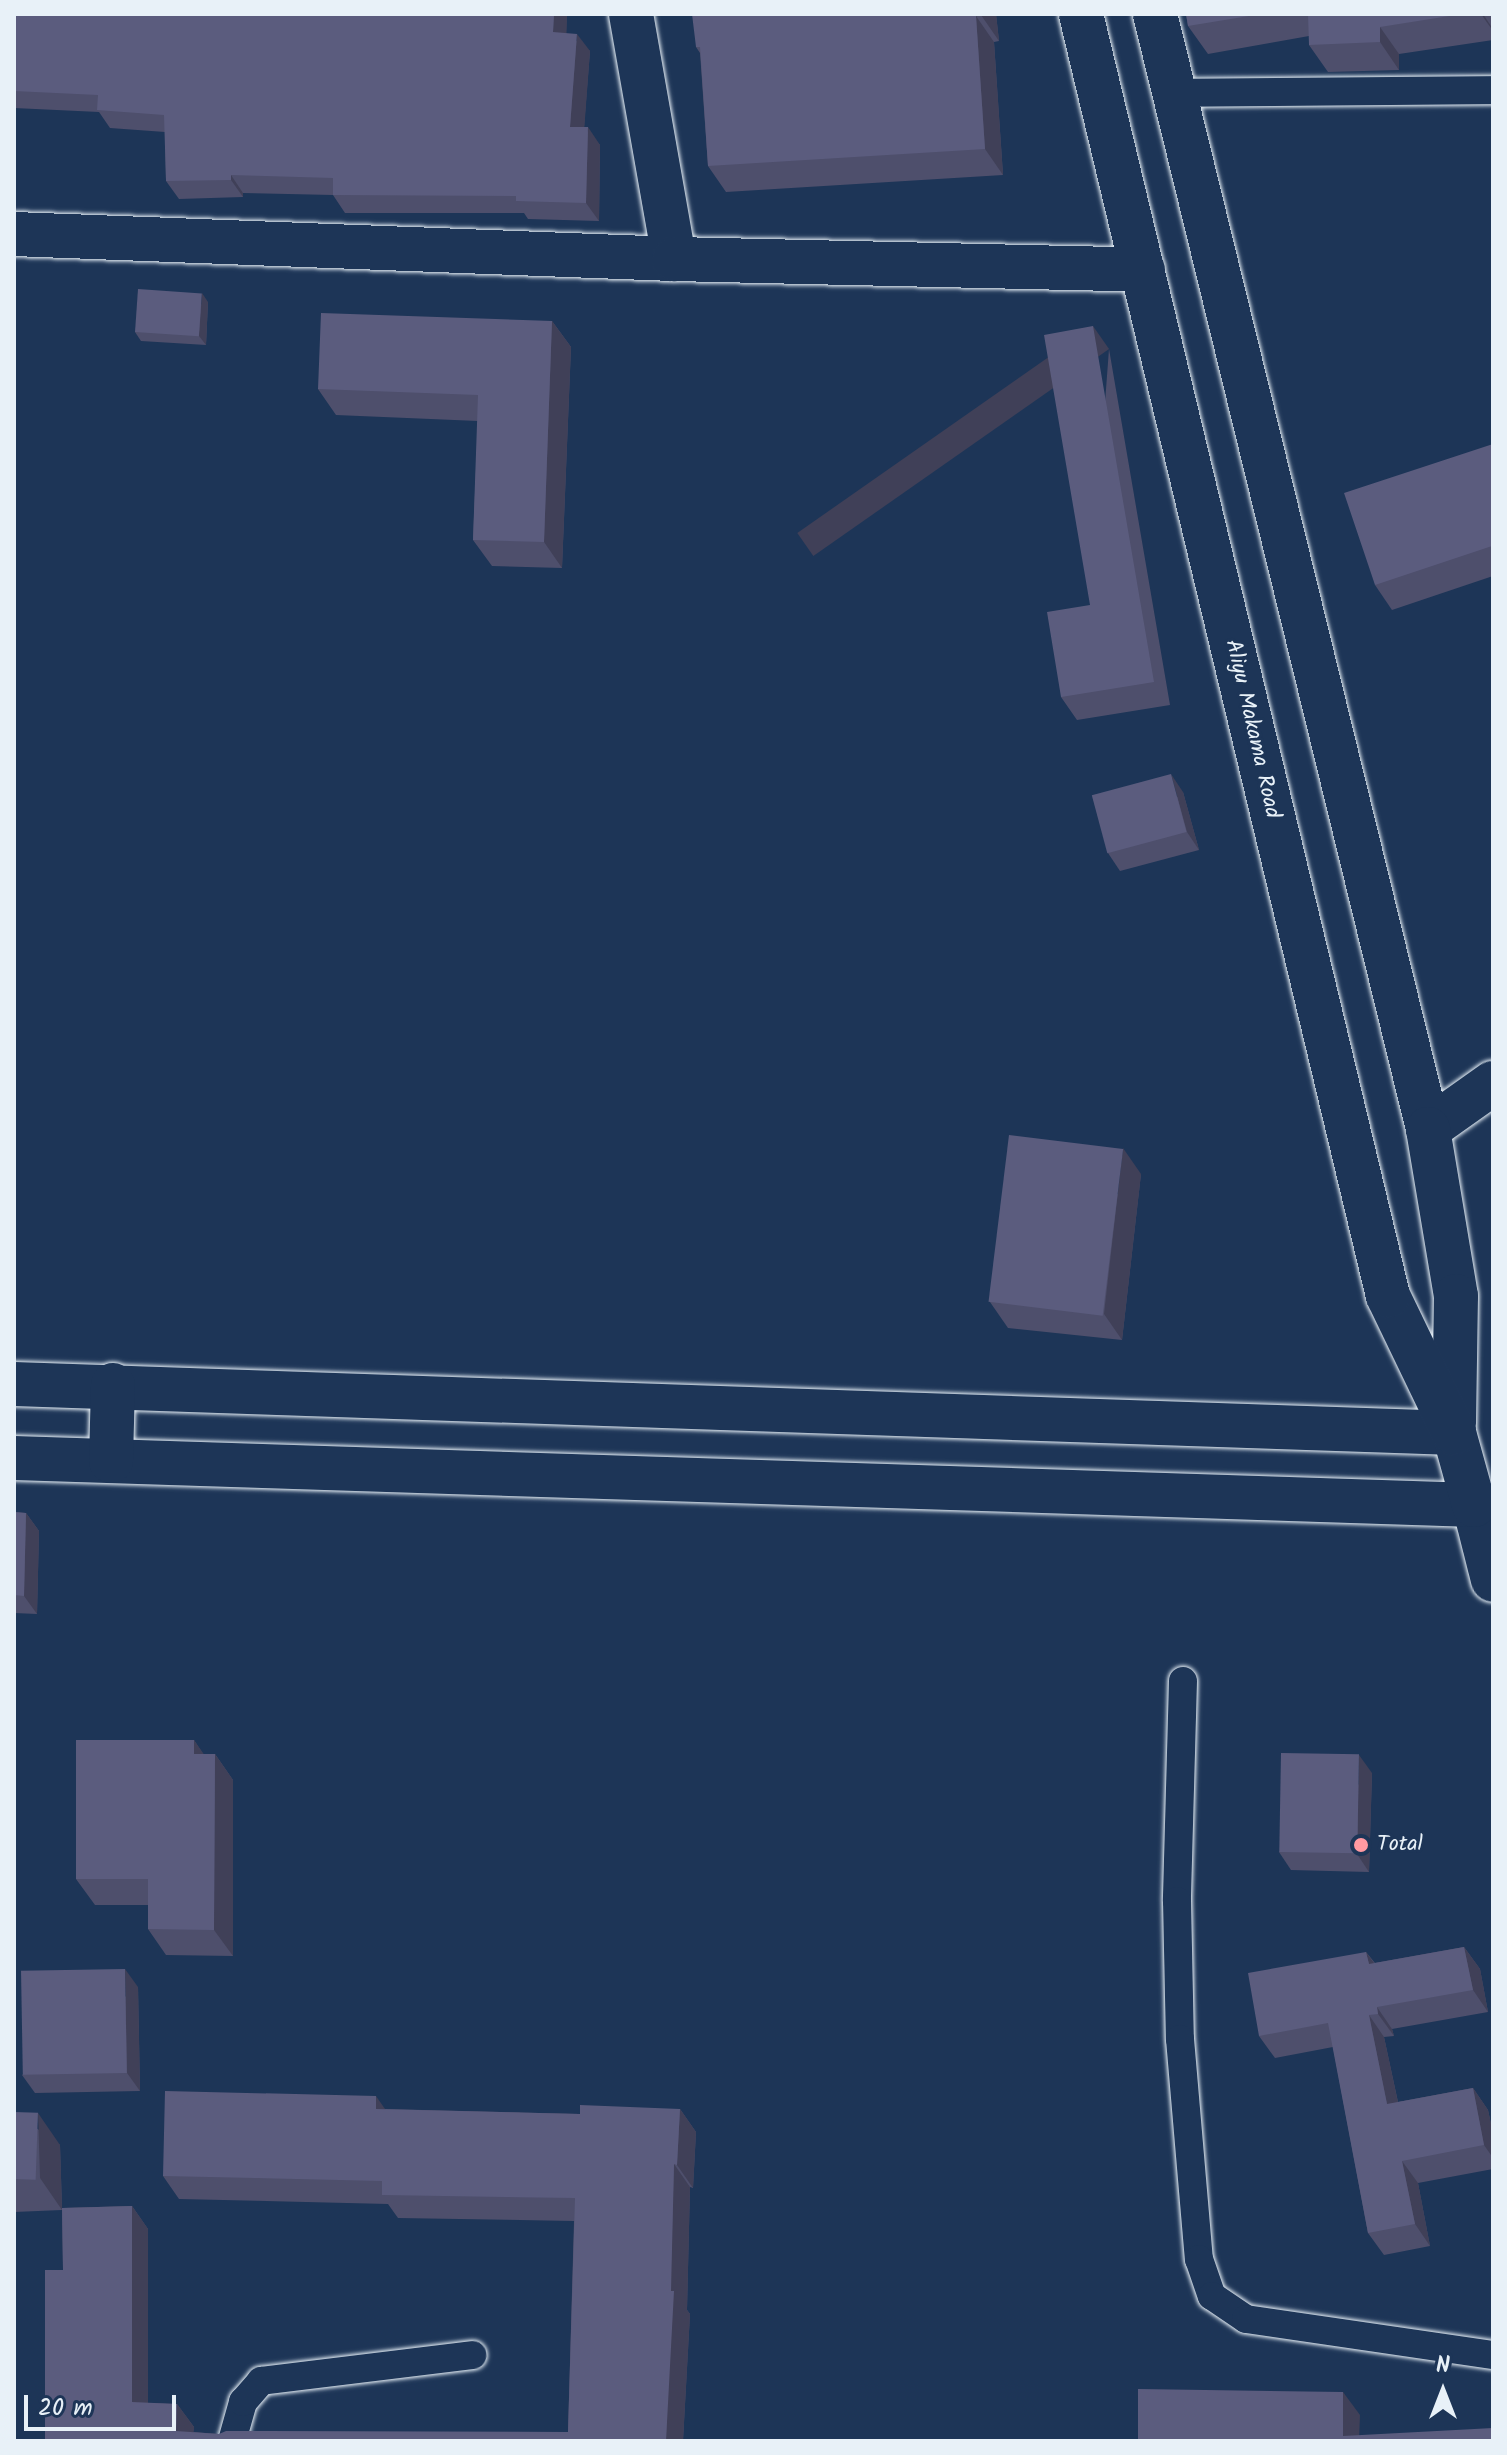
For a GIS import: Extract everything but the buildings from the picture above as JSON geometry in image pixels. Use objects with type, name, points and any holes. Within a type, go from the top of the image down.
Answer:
[{"type":"street","points":[[631,14],[674,259]]},
{"type":"street","name":"Aliyu Makama Road","points":[[1081,14],[1388,1296],[1454,1433],[1493,1580]]},
{"type":"street","name":"Aliyu Makama Road","points":[[1155,14],[1428,1129],[1456,1296],[1454,1433]]},
{"type":"street","points":[[14,234],[674,259],[1143,270]]},
{"type":"street","points":[[1428,1129],[1493,1083]]},
{"type":"street","points":[[14,1384],[1454,1433]]},
{"type":"street","points":[[111,1461],[113,1385]]},
{"type":"street","points":[[14,1458],[1474,1505]]},
{"type":"lane","points":[[1173,93],[1493,90]]},
{"type":"lane","points":[[1183,1681],[1177,1901],[1180,2039],[1199,2259],[1212,2296],[1227,2310],[1246,2319],[1493,2355]]},
{"type":"lane","points":[[232,2441],[243,2402],[261,2381],[472,2355]]},
{"type":"place","name":"Total","points":[[1361,1845]]}]
